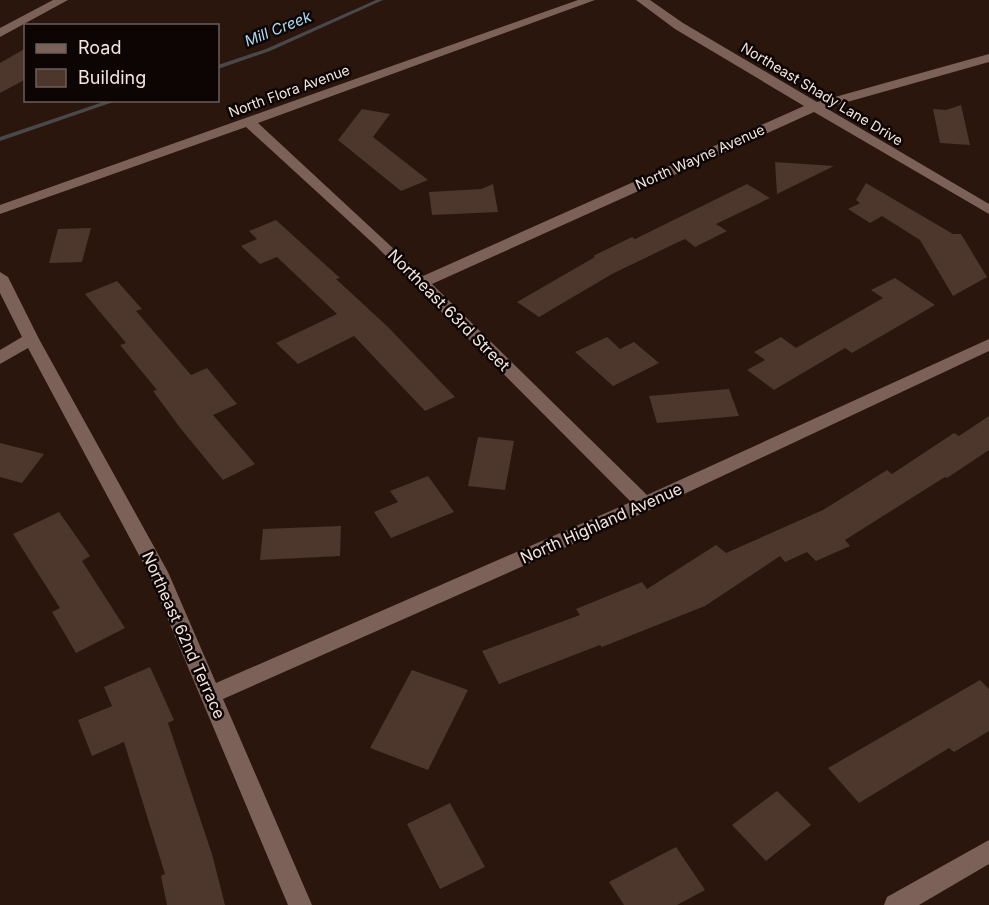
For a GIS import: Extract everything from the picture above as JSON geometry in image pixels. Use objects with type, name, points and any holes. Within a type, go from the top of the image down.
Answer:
[{"type":"street","points":[[0,33],[62,0]]},
{"type":"street","name":"North Flora Avenue","points":[[0,210],[589,0]]},
{"type":"street","name":"Northeast Shady Lane Drive","points":[[642,0],[679,26],[989,210]]},
{"type":"street","name":"North Wayne Avenue","points":[[421,283],[813,107],[989,58]]},
{"type":"street","name":"Northeast 63rd Street","points":[[248,121],[421,283],[645,504]]},
{"type":"street","name":"Northeast 62nd Terrace","points":[[0,277],[31,339],[158,572],[300,905]]},
{"type":"street","points":[[0,358],[31,339]]},
{"type":"street","name":"North Highland Avenue","points":[[211,695],[645,504],[989,344]]},
{"type":"street","points":[[896,905],[989,851]]},
{"type":"building","points":[[24,49],[24,80],[0,93],[0,63]]},
{"type":"building","points":[[961,105],[970,145],[940,143],[933,109],[946,110]]},
{"type":"building","points":[[362,109],[390,114],[373,137],[428,180],[401,191],[338,140]]},
{"type":"building","points":[[775,162],[834,166],[777,194]]},
{"type":"building","points":[[866,183],[953,234],[961,234],[987,277],[953,296],[920,240],[882,216],[870,223],[848,209],[860,203],[856,200]]},
{"type":"building","points":[[493,184],[498,212],[432,215],[429,192],[481,189]]},
{"type":"building","points":[[747,184],[770,198],[716,224],[727,231],[695,247],[685,239],[612,274],[539,317],[517,302],[595,257],[593,256],[632,237],[635,239]]},
{"type":"building","points":[[276,220],[340,278],[336,279],[388,327],[455,397],[425,411],[354,336],[298,364],[276,343],[337,314],[277,257],[260,264],[241,246],[257,239],[249,231]]},
{"type":"building","points":[[91,228],[82,262],[49,263],[58,229]]},
{"type":"building","points":[[895,278],[935,305],[852,353],[845,348],[774,390],[747,370],[765,360],[754,352],[781,337],[796,348],[883,298],[871,290]]},
{"type":"building","points":[[117,281],[142,309],[136,311],[191,375],[207,368],[237,404],[213,415],[255,464],[223,480],[181,429],[153,391],[157,390],[120,345],[126,343],[85,294]]},
{"type":"building","points":[[607,337],[620,349],[634,342],[659,363],[613,386],[575,352]]},
{"type":"building","points":[[729,389],[739,416],[657,423],[649,396]]},
{"type":"building","points":[[989,416],[989,450],[845,540],[850,546],[816,561],[807,552],[785,562],[780,556],[705,606],[602,647],[600,645],[499,684],[482,651],[580,615],[576,609],[642,582],[647,589],[716,545],[726,553],[823,510],[887,470],[892,474],[954,433],[959,436]]},
{"type":"building","points":[[478,437],[514,441],[505,490],[468,486]]},
{"type":"building","points":[[0,443],[44,454],[22,483],[0,477]]},
{"type":"building","points":[[428,476],[454,512],[391,538],[374,512],[398,502],[390,491]]},
{"type":"building","points":[[59,512],[90,556],[82,561],[125,628],[76,653],[52,612],[60,608],[13,534]]},
{"type":"building","points":[[341,526],[340,556],[260,560],[263,529]]},
{"type":"building","points":[[150,667],[174,720],[168,723],[212,854],[225,905],[167,905],[161,876],[165,874],[124,742],[92,756],[78,720],[112,706],[104,687]]},
{"type":"building","points":[[412,670],[468,690],[428,770],[370,748]]},
{"type":"building","points":[[980,680],[989,689],[989,731],[954,752],[949,748],[859,803],[828,768]]},
{"type":"building","points":[[777,791],[811,825],[766,861],[732,825]]},
{"type":"building","points":[[450,803],[485,867],[440,889],[407,824]]},
{"type":"building","points":[[676,847],[705,890],[677,905],[624,905],[609,882]]},
{"type":"waterway","name":"Mill Creek","points":[[219,67],[268,50],[380,0]]},
{"type":"waterway","name":"Mill Creek","points":[[0,139],[110,102]]}]
